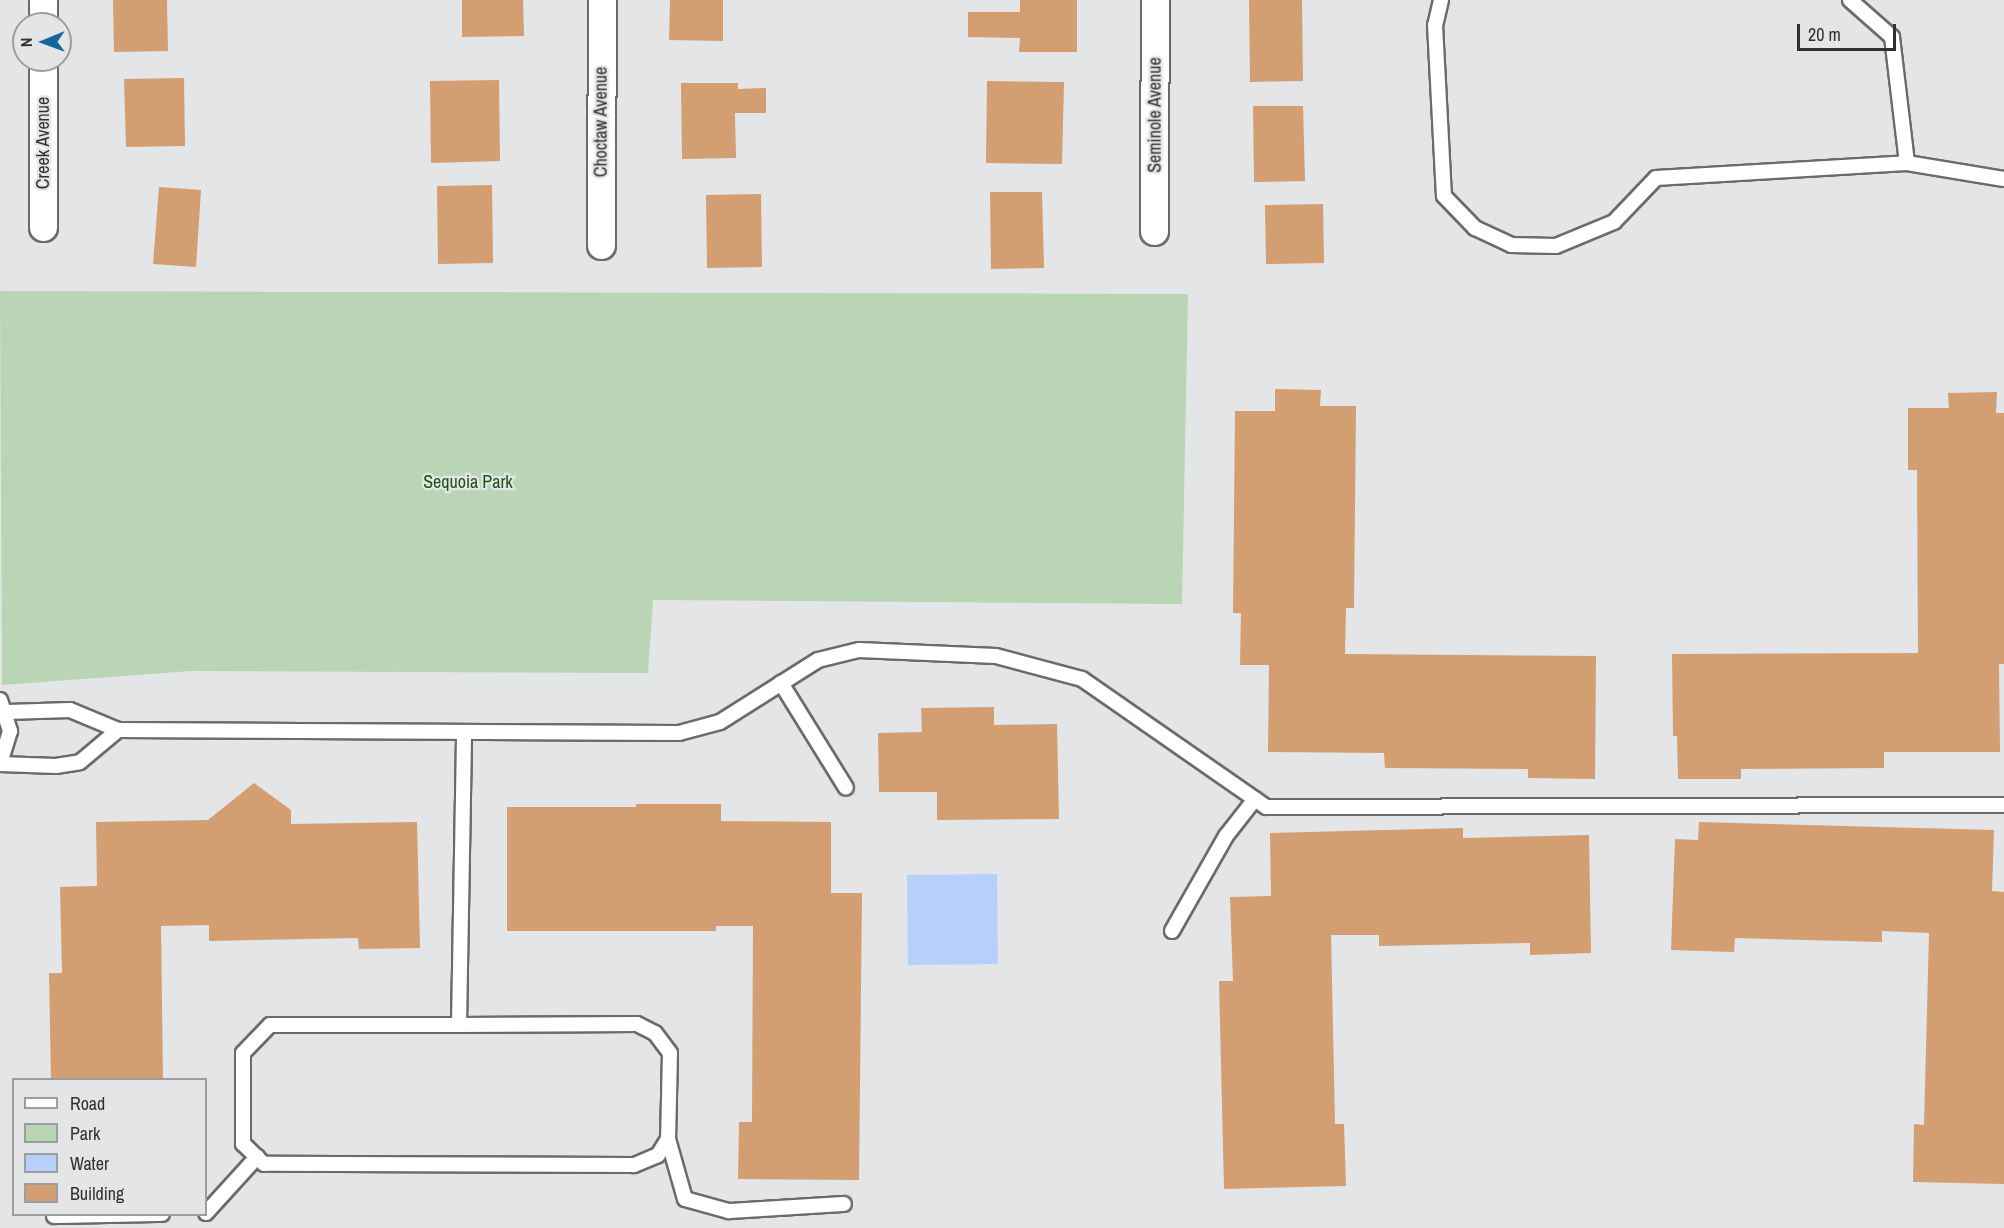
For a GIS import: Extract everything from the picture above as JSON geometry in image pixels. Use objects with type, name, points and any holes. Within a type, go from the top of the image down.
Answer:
[{"type":"street","name":"Choctaw Avenue","points":[[601,245],[602,0]]},
{"type":"street","name":"Seminole Avenue","points":[[1154,231],[1155,0]]},
{"type":"street","name":"Creek Avenue","points":[[43,72],[43,227]]},
{"type":"lane","points":[[1441,0],[1435,25],[1443,196],[1475,228],[1511,244],[1556,246],[1614,222],[1656,178],[1907,163],[2004,179]]},
{"type":"lane","points":[[1850,0],[1892,37],[1907,163]]},
{"type":"lane","points":[[118,730],[80,762],[56,766],[0,764],[10,731],[3,706],[70,710],[118,730],[679,733],[720,722],[818,660],[859,650],[996,656],[1082,679],[1266,807],[2004,805]]},
{"type":"lane","points":[[781,683],[846,788]]},
{"type":"lane","points":[[459,1025],[464,732]]},
{"type":"lane","points":[[1172,931],[1226,836],[1255,799]]},
{"type":"lane","points":[[668,1139],[658,1155],[634,1165],[264,1164],[243,1144],[243,1053],[270,1025],[637,1024],[654,1033],[670,1053],[668,1139],[685,1199],[729,1211],[844,1204]]},
{"type":"lane","points":[[207,1212],[256,1157]]},
{"type":"green space","name":"Sequoia Park","points":[[0,291],[1188,294],[1182,604],[653,600],[648,673],[191,671],[2,685]]},
{"type":"water","points":[[997,874],[998,964],[908,965],[907,875]]},
{"type":"building","points":[[113,0],[167,0],[168,51],[114,52]]},
{"type":"building","points":[[462,0],[523,0],[524,36],[462,37]]},
{"type":"building","points":[[670,0],[723,0],[723,41],[669,40]]},
{"type":"building","points":[[1020,0],[1077,0],[1077,52],[1019,52],[1020,38],[968,37],[968,12],[1020,12]]},
{"type":"building","points":[[1249,0],[1302,0],[1303,81],[1250,82]]},
{"type":"building","points":[[184,78],[185,146],[126,147],[124,79]]},
{"type":"building","points":[[499,80],[500,161],[431,163],[430,81]]},
{"type":"building","points":[[987,81],[1064,82],[1062,164],[986,163]]},
{"type":"building","points":[[681,83],[738,83],[738,89],[766,88],[766,113],[735,113],[736,158],[682,159]]},
{"type":"building","points":[[1253,106],[1303,106],[1305,181],[1254,182]]},
{"type":"building","points":[[492,185],[493,263],[438,264],[437,186]]},
{"type":"building","points":[[159,187],[201,190],[196,267],[153,264]]},
{"type":"building","points":[[990,192],[1042,192],[1044,268],[991,269]]},
{"type":"building","points":[[761,194],[762,267],[707,268],[706,195]]},
{"type":"building","points":[[1323,204],[1324,263],[1266,264],[1265,205]]},
{"type":"building","points":[[1275,389],[1321,390],[1320,406],[1356,406],[1354,608],[1346,608],[1345,654],[1596,656],[1595,779],[1528,778],[1528,769],[1385,768],[1384,753],[1268,752],[1269,665],[1240,665],[1241,613],[1233,613],[1235,411],[1275,411]]},
{"type":"building","points":[[1997,392],[1996,413],[2004,413],[2004,664],[1999,664],[2000,752],[1884,752],[1884,768],[1741,769],[1741,779],[1678,779],[1677,736],[1673,736],[1672,654],[1918,653],[1917,470],[1908,470],[1908,408],[1949,408],[1948,393]]},
{"type":"building","points":[[994,707],[994,725],[1057,724],[1059,819],[937,820],[937,792],[879,792],[878,733],[922,732],[921,708]]},
{"type":"building","points":[[254,783],[291,810],[291,824],[417,822],[420,948],[359,949],[358,938],[209,941],[209,925],[161,926],[163,1078],[51,1078],[49,973],[62,973],[60,887],[97,886],[96,822],[208,820]]},
{"type":"building","points":[[636,804],[721,804],[721,821],[831,822],[831,893],[862,893],[859,1180],[738,1179],[739,1122],[752,1122],[753,926],[716,926],[716,931],[507,931],[507,807],[636,807]]},
{"type":"building","points":[[1699,822],[1994,830],[1992,891],[2004,892],[2004,1184],[1913,1182],[1914,1124],[1924,1125],[1929,933],[1882,931],[1882,942],[1735,938],[1734,952],[1671,950],[1675,839],[1698,840]]},
{"type":"building","points":[[1463,828],[1463,838],[1589,835],[1591,953],[1530,955],[1530,943],[1379,946],[1379,935],[1331,935],[1335,1124],[1344,1124],[1346,1186],[1224,1189],[1219,981],[1233,981],[1230,897],[1271,896],[1270,833]]}]
